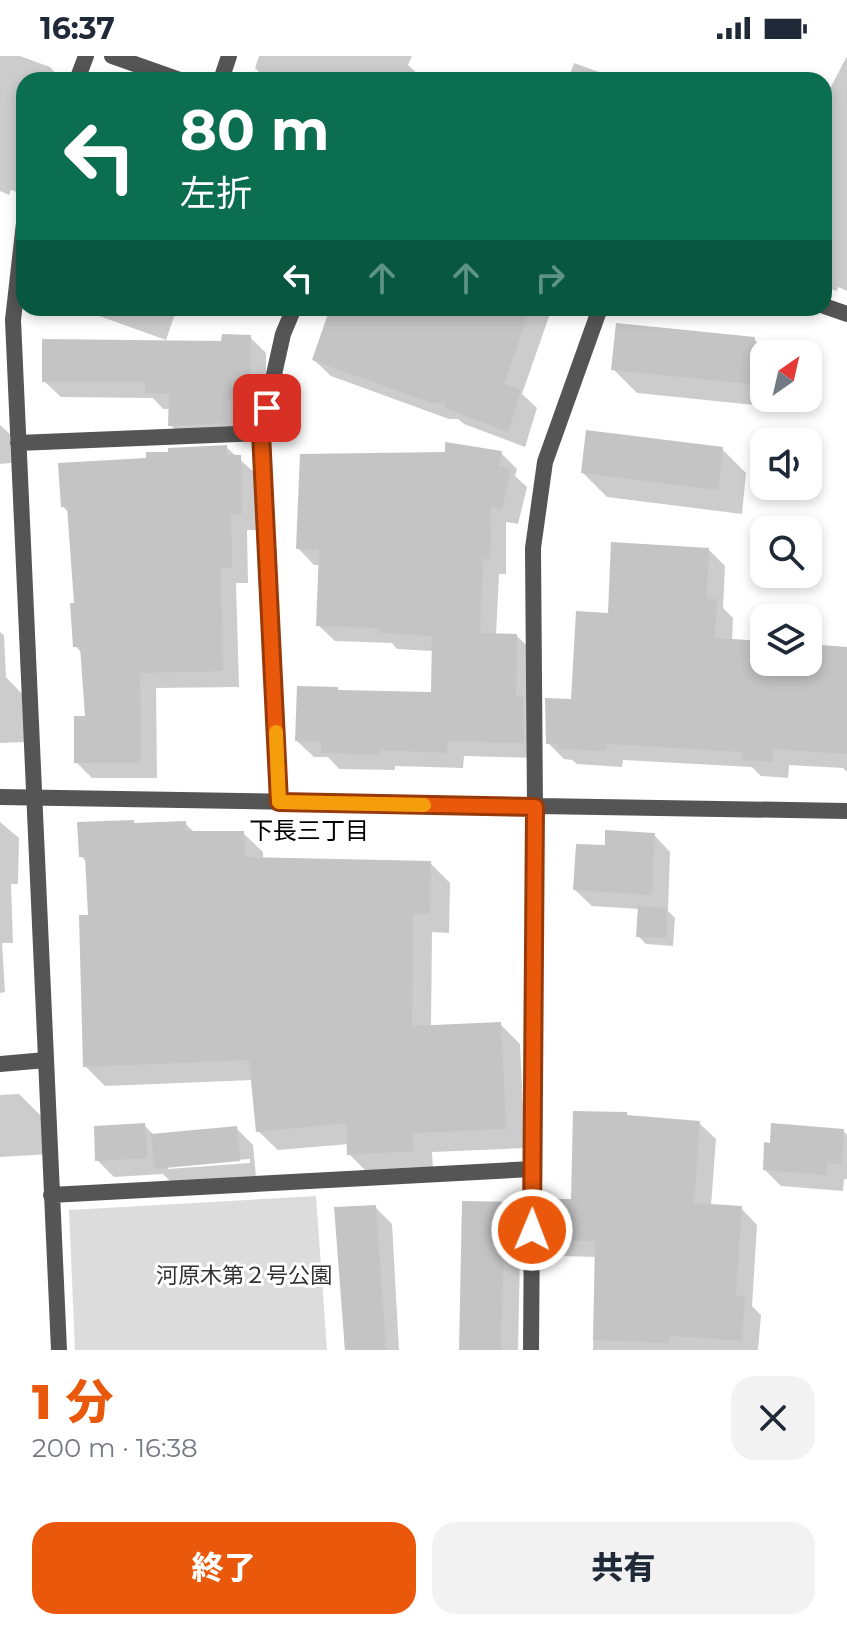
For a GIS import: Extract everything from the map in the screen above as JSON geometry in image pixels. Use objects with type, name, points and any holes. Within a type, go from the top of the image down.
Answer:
[{"type":"street","points":[[112,56],[157,72]]},
{"type":"street","points":[[16,294],[13,320],[18,443],[59,1350]]},
{"type":"street","points":[[279,802],[261,433],[283,334],[291,316]]},
{"type":"street","points":[[531,1350],[535,807],[533,548],[545,462],[597,316]]},
{"type":"street","points":[[18,443],[261,433]]},
{"type":"street","points":[[0,797],[847,811]]},
{"type":"street","points":[[0,1064],[46,1060]]},
{"type":"street","points":[[51,1195],[532,1169]]},
{"type":"green space","name":"河原木第２号公園","points":[[316,1196],[327,1350],[75,1350],[69,1210]]},
{"type":"building","points":[[327,316],[527,316],[504,384],[521,390],[508,432],[445,408],[445,403],[431,403],[312,360]]},
{"type":"building","points":[[616,323],[755,337],[755,340],[750,340],[750,384],[611,370]]},
{"type":"building","points":[[222,334],[251,335],[250,401],[227,401],[227,423],[168,426],[169,394],[145,393],[145,382],[42,382],[42,339],[221,341]]},
{"type":"building","points":[[586,430],[723,447],[718,490],[581,473]]},
{"type":"building","points":[[445,442],[502,451],[498,466],[511,469],[502,509],[491,507],[490,559],[483,559],[480,633],[517,634],[516,696],[523,697],[524,743],[448,741],[447,753],[380,750],[380,755],[321,753],[321,742],[295,741],[297,686],[431,692],[432,636],[379,633],[379,628],[316,626],[319,550],[296,549],[300,454],[445,452]]},
{"type":"building","points":[[227,445],[227,455],[241,455],[242,514],[231,515],[232,568],[221,568],[223,671],[140,673],[141,763],[74,763],[74,716],[85,716],[80,647],[73,647],[70,603],[74,603],[67,507],[61,507],[58,463],[146,458],[146,452],[168,452],[168,448]]},
{"type":"building","points":[[611,542],[709,548],[707,599],[717,599],[715,638],[750,640],[750,676],[822,676],[822,645],[847,647],[847,754],[773,749],[772,762],[742,760],[743,752],[607,744],[606,751],[558,749],[559,744],[546,744],[545,698],[571,699],[576,611],[608,613]]},
{"type":"building","points":[[134,820],[134,823],[186,821],[186,831],[244,831],[245,857],[431,861],[430,914],[413,914],[412,1026],[501,1022],[506,1129],[413,1133],[414,1151],[347,1155],[346,1123],[256,1132],[249,1060],[83,1067],[79,915],[88,915],[85,857],[79,857],[77,822]]},
{"type":"building","points":[[605,830],[655,833],[652,895],[573,890],[576,844],[605,845]]},
{"type":"building","points":[[638,906],[667,908],[666,938],[636,937]]},
{"type":"building","points":[[573,1111],[627,1112],[627,1115],[700,1121],[694,1203],[742,1206],[736,1295],[745,1296],[742,1341],[669,1336],[669,1343],[593,1340],[595,1241],[543,1240],[543,1202],[571,1199]]},
{"type":"building","points":[[145,1123],[147,1158],[95,1161],[94,1126]]},
{"type":"building","points":[[771,1123],[844,1129],[841,1164],[827,1163],[827,1175],[763,1170],[764,1142],[770,1143]]},
{"type":"building","points":[[237,1126],[240,1161],[154,1169],[151,1134]]},
{"type":"building","points":[[462,1201],[521,1202],[521,1239],[504,1239],[501,1350],[459,1350]]},
{"type":"building","points":[[376,1205],[386,1350],[345,1350],[334,1207]]},
{"type":"slow traffic","points":[[276,732],[279,802],[424,805]]},
{"type":"district","name":"下長三丁目","points":[[309,831]]},
{"type":"route","points":[[267,408],[261,433],[279,802],[535,807],[532,1230]]}]
